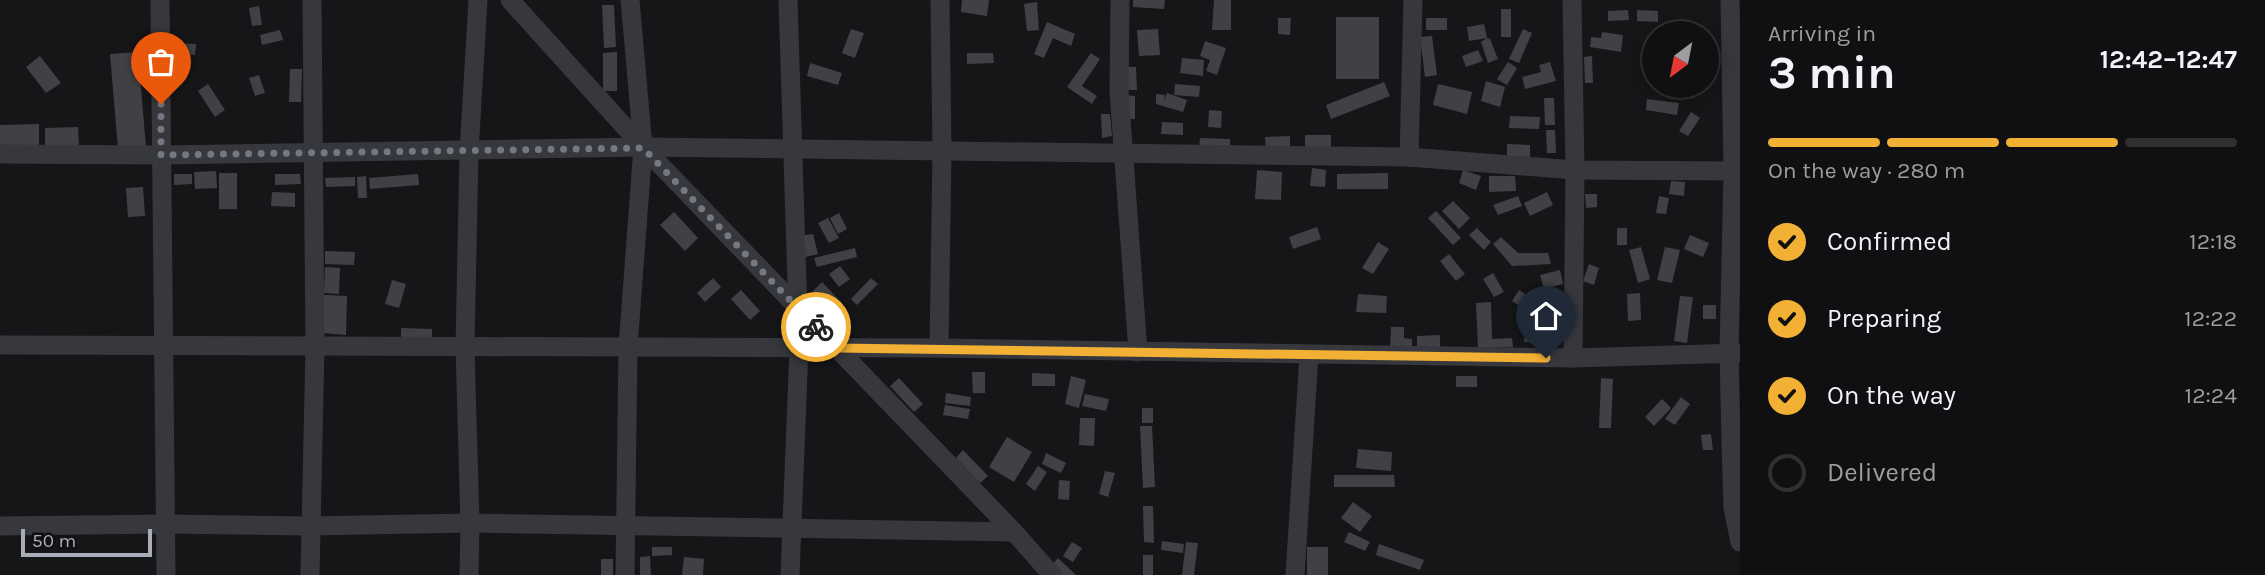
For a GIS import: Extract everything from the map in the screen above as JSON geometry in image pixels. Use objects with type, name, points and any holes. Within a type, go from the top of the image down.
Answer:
[{"type":"street","points":[[160,0],[166,575]]},
{"type":"street","points":[[310,575],[315,346],[312,0]]},
{"type":"street","points":[[468,575],[470,523],[465,347],[469,152],[478,0]]},
{"type":"street","points":[[510,0],[643,148],[1052,575]]},
{"type":"street","points":[[625,575],[628,347],[643,148],[630,0]]},
{"type":"street","points":[[788,0],[799,347],[790,575]]},
{"type":"street","points":[[939,348],[942,151],[940,0]]},
{"type":"street","points":[[1120,0],[1119,91],[1122,154],[1138,352]]},
{"type":"street","points":[[1409,157],[1413,0]]},
{"type":"street","points":[[1572,0],[1575,170],[1573,358]]},
{"type":"street","points":[[1730,0],[1737,171],[1733,508],[1740,542]]},
{"type":"street","points":[[0,153],[161,155],[643,148],[942,151],[1409,157],[1575,170],[1737,171]]},
{"type":"street","points":[[0,345],[939,348],[1573,358],[1735,353]]},
{"type":"street","points":[[1295,575],[1309,355]]},
{"type":"street","points":[[0,526],[470,523],[1014,533]]},
{"type":"building","points":[[962,0],[989,0],[987,16],[961,12]]},
{"type":"building","points":[[1133,0],[1165,0],[1164,9],[1133,7]]},
{"type":"building","points":[[1214,0],[1231,0],[1231,30],[1212,30]]},
{"type":"building","points":[[1037,2],[1039,30],[1027,31],[1024,4]]},
{"type":"building","points":[[602,5],[614,5],[616,47],[604,48]]},
{"type":"building","points":[[259,6],[262,25],[252,26],[249,8]]},
{"type":"building","points":[[1501,9],[1511,9],[1511,37],[1501,37]]},
{"type":"building","points":[[1628,10],[1629,20],[1608,21],[1608,11]]},
{"type":"building","points":[[1637,10],[1658,11],[1658,21],[1637,21]]},
{"type":"building","points":[[1336,17],[1379,17],[1379,79],[1336,79]]},
{"type":"building","points":[[1278,18],[1291,18],[1290,35],[1278,34]]},
{"type":"building","points":[[1426,18],[1447,18],[1447,30],[1426,30]]},
{"type":"building","points":[[1047,22],[1075,34],[1071,46],[1053,38],[1044,58],[1034,54]]},
{"type":"building","points":[[1484,24],[1487,38],[1469,41],[1467,27]]},
{"type":"building","points":[[851,29],[864,33],[855,58],[842,53]]},
{"type":"building","points":[[1158,29],[1160,55],[1139,56],[1137,30]]},
{"type":"building","points":[[1523,29],[1532,33],[1519,63],[1509,59]]},
{"type":"building","points":[[280,30],[283,40],[262,45],[260,35]]},
{"type":"building","points":[[1602,32],[1623,35],[1621,52],[1590,47],[1591,37],[1601,38]]},
{"type":"building","points":[[1432,36],[1437,75],[1425,77],[1420,37]]},
{"type":"building","points":[[1490,39],[1498,59],[1488,63],[1481,42]]},
{"type":"building","points":[[1205,41],[1226,48],[1217,75],[1206,71],[1210,60],[1200,56]]},
{"type":"building","points":[[170,43],[196,44],[195,55],[170,54]]},
{"type":"building","points":[[1478,50],[1483,61],[1466,67],[1462,56]]},
{"type":"building","points":[[138,52],[146,147],[118,149],[110,54]]},
{"type":"building","points":[[617,52],[617,91],[603,91],[603,53]]},
{"type":"building","points":[[967,53],[993,53],[994,63],[967,64]]},
{"type":"building","points":[[1091,53],[1100,59],[1082,86],[1097,96],[1092,104],[1067,87]]},
{"type":"building","points":[[40,56],[61,83],[46,93],[26,67]]},
{"type":"building","points":[[1592,56],[1593,83],[1585,83],[1584,57]]},
{"type":"building","points":[[1182,58],[1204,60],[1203,76],[1180,73]]},
{"type":"building","points":[[1508,62],[1517,68],[1507,85],[1497,79]]},
{"type":"building","points":[[1550,62],[1556,81],[1525,89],[1522,77],[1541,72],[1539,65]]},
{"type":"building","points":[[810,63],[842,73],[838,85],[807,76]]},
{"type":"building","points":[[1127,67],[1136,67],[1137,90],[1128,90]]},
{"type":"building","points":[[290,69],[302,69],[301,102],[289,102]]},
{"type":"building","points":[[259,75],[265,93],[255,96],[249,78]]},
{"type":"building","points":[[1486,81],[1505,87],[1500,107],[1481,101]]},
{"type":"building","points":[[1384,82],[1390,96],[1331,119],[1326,105]]},
{"type":"building","points":[[208,84],[225,110],[215,117],[198,91]]},
{"type":"building","points":[[1175,84],[1200,86],[1199,97],[1174,95]]},
{"type":"building","points":[[1438,84],[1472,92],[1467,114],[1433,105]]},
{"type":"building","points":[[1167,93],[1187,100],[1183,112],[1156,104],[1156,94],[1165,95],[1164,101]]},
{"type":"building","points":[[1126,95],[1135,96],[1135,119],[1126,119]]},
{"type":"building","points":[[1544,98],[1554,98],[1555,125],[1545,125]]},
{"type":"building","points":[[1647,99],[1679,103],[1677,115],[1646,110]]},
{"type":"building","points":[[1209,110],[1222,111],[1221,128],[1208,127]]},
{"type":"building","points":[[1691,112],[1700,118],[1688,136],[1679,131]]},
{"type":"building","points":[[1101,114],[1110,114],[1112,136],[1102,138]]},
{"type":"building","points":[[1510,116],[1540,117],[1539,129],[1509,128]]},
{"type":"building","points":[[1162,122],[1183,123],[1183,135],[1161,134]]},
{"type":"building","points":[[39,124],[39,148],[0,149],[0,125]]},
{"type":"building","points":[[78,127],[79,145],[45,145],[45,128]]},
{"type":"building","points":[[1546,130],[1555,130],[1556,153],[1547,153]]},
{"type":"building","points":[[1305,135],[1331,135],[1331,150],[1305,150]]},
{"type":"building","points":[[1290,136],[1290,149],[1266,150],[1265,137]]},
{"type":"building","points":[[1200,138],[1230,139],[1230,149],[1199,148]]},
{"type":"building","points":[[1507,144],[1530,145],[1530,157],[1507,156]]},
{"type":"building","points":[[1312,168],[1326,170],[1325,187],[1310,186]]},
{"type":"building","points":[[1257,170],[1282,172],[1281,200],[1255,199]]},
{"type":"building","points":[[1463,170],[1481,176],[1476,190],[1459,183]]},
{"type":"building","points":[[216,171],[217,188],[195,189],[194,172]]},
{"type":"building","points":[[219,173],[237,173],[237,209],[219,209]]},
{"type":"building","points":[[1388,173],[1388,189],[1337,189],[1337,174]]},
{"type":"building","points":[[174,174],[192,174],[192,184],[174,185]]},
{"type":"building","points":[[275,174],[300,174],[301,184],[275,185]]},
{"type":"building","points":[[418,174],[419,185],[370,189],[369,178]]},
{"type":"building","points":[[366,176],[367,198],[358,198],[357,177]]},
{"type":"building","points":[[1489,176],[1515,176],[1516,191],[1489,192]]},
{"type":"building","points":[[355,177],[355,186],[326,187],[325,178]]},
{"type":"building","points":[[1671,181],[1685,182],[1684,196],[1669,194]]},
{"type":"building","points":[[143,187],[145,216],[128,217],[126,188]]},
{"type":"building","points":[[272,192],[295,193],[295,207],[271,206]]},
{"type":"building","points":[[1547,192],[1553,205],[1530,216],[1524,203]]},
{"type":"building","points":[[1585,194],[1597,194],[1597,207],[1586,208]]},
{"type":"building","points":[[1518,196],[1522,206],[1498,215],[1493,205]]},
{"type":"building","points":[[1659,196],[1669,198],[1666,214],[1656,213]]},
{"type":"building","points":[[1453,201],[1470,218],[1459,229],[1442,211]]},
{"type":"building","points":[[1436,211],[1461,238],[1453,245],[1428,218]]},
{"type":"building","points":[[674,212],[698,238],[685,251],[660,225]]},
{"type":"building","points":[[839,213],[847,229],[838,234],[830,218]]},
{"type":"building","points":[[828,218],[839,238],[829,243],[818,223]]},
{"type":"building","points":[[1317,227],[1321,239],[1293,249],[1289,237]]},
{"type":"building","points":[[1477,228],[1491,242],[1484,250],[1469,235]]},
{"type":"building","points":[[1617,228],[1627,228],[1627,245],[1617,245]]},
{"type":"building","points":[[813,234],[818,254],[805,257],[800,236]]},
{"type":"building","points":[[1690,235],[1709,243],[1703,257],[1684,249]]},
{"type":"building","points":[[1501,237],[1518,253],[1548,253],[1551,264],[1512,266],[1493,244]]},
{"type":"building","points":[[1378,242],[1389,249],[1373,274],[1362,268]]},
{"type":"building","points":[[1641,247],[1650,279],[1638,283],[1629,250]]},
{"type":"building","points":[[1665,247],[1680,250],[1672,283],[1657,280]]},
{"type":"building","points":[[855,248],[857,257],[817,267],[814,258]]},
{"type":"building","points":[[325,251],[355,252],[354,265],[325,264]]},
{"type":"building","points":[[1449,254],[1465,274],[1456,281],[1440,261]]},
{"type":"building","points":[[1589,264],[1599,268],[1594,285],[1583,281]]},
{"type":"building","points":[[840,266],[850,279],[839,287],[829,274]]},
{"type":"building","points":[[325,267],[340,268],[339,294],[324,293]]},
{"type":"building","points":[[1560,270],[1563,284],[1544,289],[1540,275]]},
{"type":"building","points":[[1493,273],[1504,292],[1494,297],[1483,279]]},
{"type":"building","points":[[713,278],[721,287],[705,302],[697,293]]},
{"type":"building","points":[[871,278],[878,284],[857,305],[851,299]]},
{"type":"building","points":[[392,280],[406,284],[399,308],[385,304]]},
{"type":"building","points":[[822,282],[843,304],[830,317],[809,295]]},
{"type":"building","points":[[741,290],[760,311],[750,320],[731,299]]},
{"type":"building","points":[[1519,290],[1531,298],[1524,309],[1512,301]]},
{"type":"building","points":[[1640,293],[1641,320],[1628,321],[1627,294]]},
{"type":"building","points":[[1358,294],[1387,296],[1386,313],[1356,312]]},
{"type":"building","points":[[324,295],[347,296],[346,335],[322,333]]},
{"type":"building","points":[[1680,296],[1693,297],[1687,343],[1674,341]]},
{"type":"building","points":[[1491,302],[1492,339],[1512,338],[1513,347],[1478,348],[1476,303]]},
{"type":"building","points":[[1703,305],[1716,305],[1716,319],[1703,319]]},
{"type":"building","points":[[1391,327],[1404,327],[1404,338],[1412,339],[1412,349],[1390,349]]},
{"type":"building","points":[[401,328],[432,329],[432,341],[401,340]]},
{"type":"building","points":[[1525,328],[1548,330],[1547,343],[1524,342]]},
{"type":"building","points":[[1440,335],[1440,350],[1417,351],[1417,336]]},
{"type":"building","points":[[972,372],[985,372],[985,393],[973,393]]},
{"type":"building","points":[[1032,373],[1055,374],[1055,386],[1032,386]]},
{"type":"building","points":[[1071,376],[1086,380],[1079,408],[1065,404]]},
{"type":"building","points":[[1456,376],[1477,376],[1477,387],[1456,387]]},
{"type":"building","points":[[899,378],[923,404],[914,412],[890,386]]},
{"type":"building","points":[[1601,378],[1613,379],[1611,428],[1599,428]]},
{"type":"building","points":[[946,393],[971,397],[970,406],[945,403]]},
{"type":"building","points":[[1085,394],[1109,399],[1106,411],[1082,406]]},
{"type":"building","points":[[1681,397],[1690,404],[1675,425],[1665,419]]},
{"type":"building","points":[[1662,399],[1671,408],[1654,426],[1645,417]]},
{"type":"building","points":[[945,405],[970,409],[968,419],[943,415]]},
{"type":"building","points":[[1142,408],[1153,408],[1153,423],[1142,423]]},
{"type":"building","points":[[1080,418],[1095,418],[1094,446],[1079,445]]},
{"type":"building","points":[[1140,426],[1152,426],[1155,487],[1143,488]]},
{"type":"building","points":[[1711,434],[1713,450],[1703,450],[1701,435]]},
{"type":"building","points":[[1007,437],[1032,452],[1014,482],[989,467]]},
{"type":"building","points":[[1358,449],[1392,452],[1391,471],[1356,468]]},
{"type":"building","points":[[963,450],[988,476],[980,483],[956,458]]},
{"type":"building","points":[[1046,453],[1066,463],[1061,473],[1042,464]]},
{"type":"building","points":[[1038,466],[1047,472],[1035,491],[1026,484]]},
{"type":"building","points":[[1105,471],[1115,473],[1108,497],[1099,494]]},
{"type":"building","points":[[1334,475],[1394,475],[1395,487],[1334,487]]},
{"type":"building","points":[[1059,480],[1070,481],[1069,500],[1058,499]]},
{"type":"building","points":[[1353,502],[1372,516],[1360,532],[1341,518]]},
{"type":"building","points":[[1143,506],[1153,506],[1154,543],[1144,542]]},
{"type":"building","points":[[1349,532],[1370,542],[1365,551],[1344,542]]},
{"type":"building","points":[[1162,541],[1184,544],[1183,553],[1161,550]]},
{"type":"building","points":[[1072,542],[1082,548],[1073,562],[1063,556]]},
{"type":"building","points":[[1186,542],[1198,543],[1194,575],[1182,575]]},
{"type":"building","points":[[1379,544],[1424,560],[1420,570],[1376,555]]},
{"type":"building","points":[[652,547],[672,547],[672,555],[652,556]]},
{"type":"building","points":[[1307,547],[1328,547],[1328,575],[1307,575]]},
{"type":"building","points":[[1143,555],[1153,555],[1153,575],[1143,575]]},
{"type":"building","points":[[650,556],[651,575],[640,575],[640,557]]},
{"type":"building","points":[[684,557],[704,559],[703,575],[682,575]]},
{"type":"building","points":[[1058,558],[1076,575],[1061,575],[1051,566]]},
{"type":"building","points":[[601,559],[613,559],[613,575],[601,575]]},
{"type":"way so far","points":[[161,104],[161,155],[643,148],[816,327]]},
{"type":"route","points":[[816,327],[836,348],[1546,358]]}]
